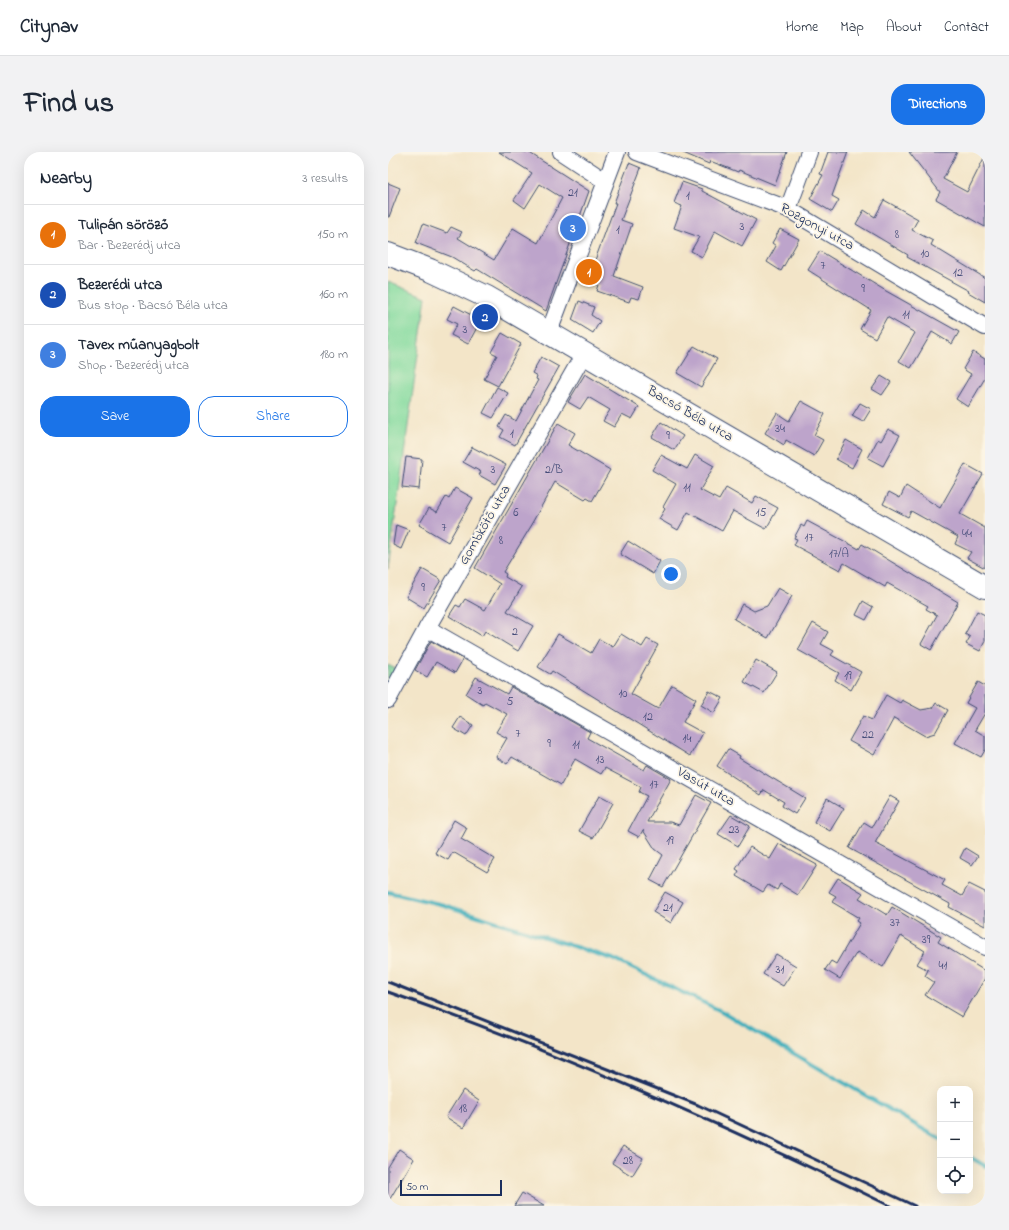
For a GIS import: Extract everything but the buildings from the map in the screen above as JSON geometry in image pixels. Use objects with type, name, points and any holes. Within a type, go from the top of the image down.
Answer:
[{"type":"main road","name":"Bacsó Béla utca","points":[[388,254],[430,270],[487,296],[985,587]]},
{"type":"street","points":[[562,152],[605,181]]},
{"type":"street","points":[[549,332],[617,152]]},
{"type":"street","name":"Rozgonyi utca","points":[[637,152],[788,209],[985,327]]},
{"type":"street","points":[[788,209],[809,152]]},
{"type":"street","name":"Gombkötő utca","points":[[388,700],[427,628],[585,352]]},
{"type":"street","name":"Vasút utca","points":[[427,628],[985,947]]},
{"type":"green space","points":[[388,282],[426,297],[388,569]]},
{"type":"green space","points":[[388,665],[398,670],[388,686]]},
{"type":"waterway","points":[[388,892],[444,905],[613,959],[721,1011],[937,1137]]},
{"type":"waterway","points":[[972,1158],[985,1166]]},
{"type":"railway","points":[[388,982],[698,1105],[915,1206]]},
{"type":"railway","points":[[388,992],[452,1015],[579,1065],[767,1147],[890,1206]]},
{"type":"place","name":"Tavex műanyagbolt","points":[[573,228]]},
{"type":"place","name":"Tulipán söröző","points":[[589,272]]},
{"type":"place","name":"Bezerédi utca","points":[[485,317]]}]
